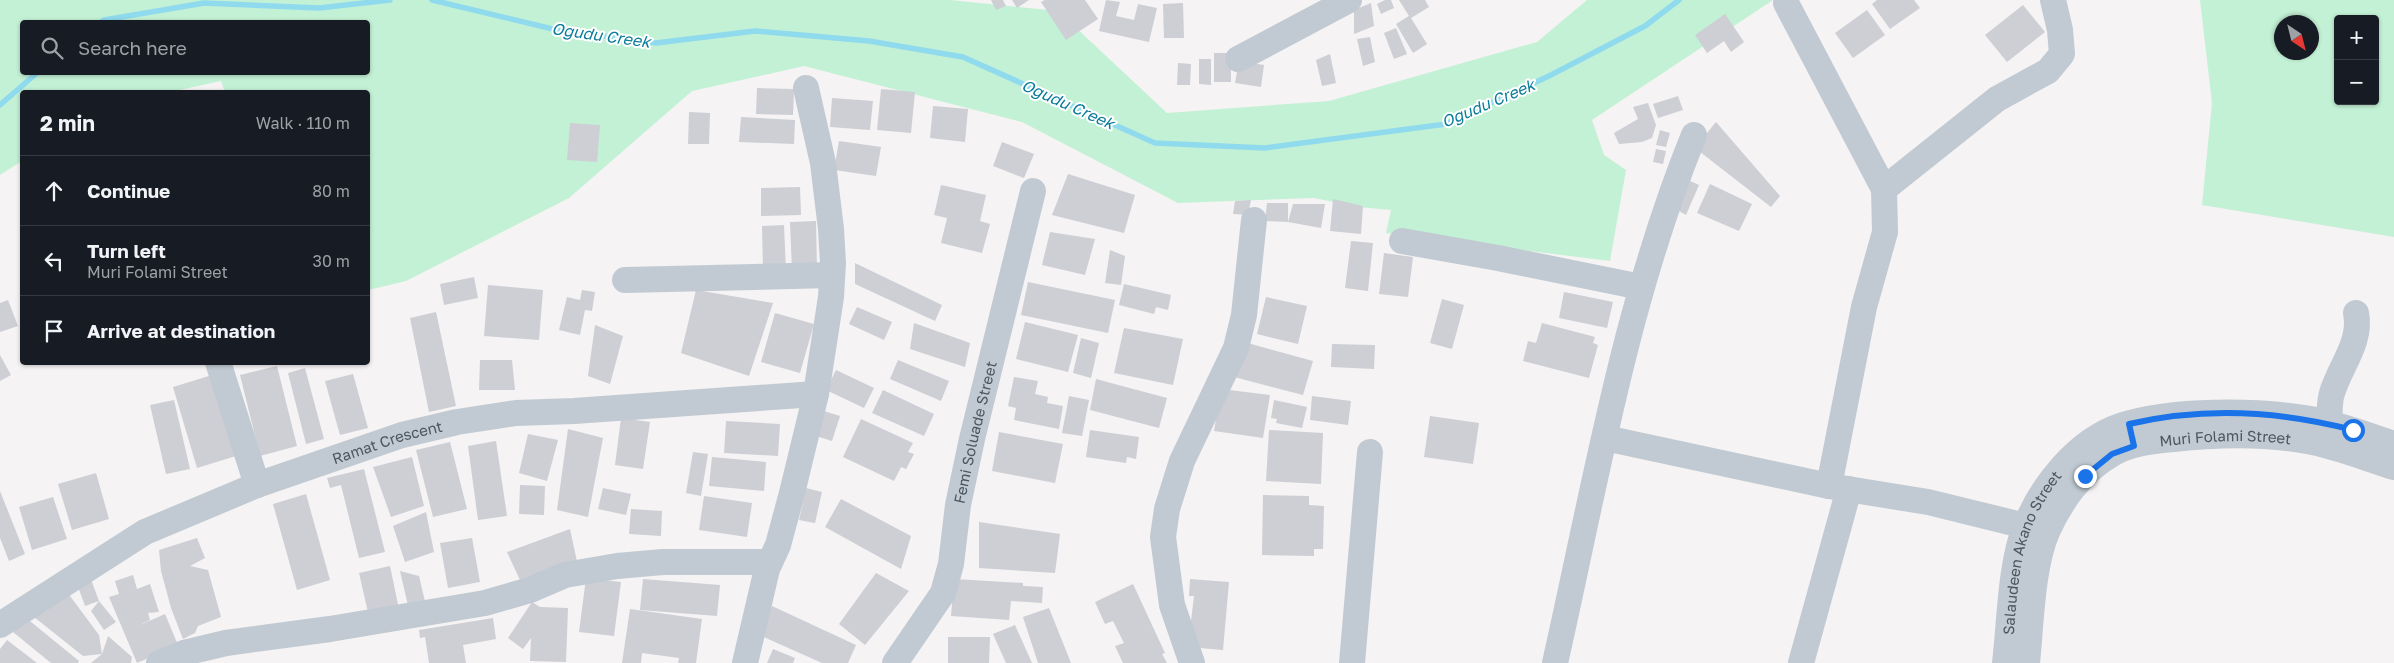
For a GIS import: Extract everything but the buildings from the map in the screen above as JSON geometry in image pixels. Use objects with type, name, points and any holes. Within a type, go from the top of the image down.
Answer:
[{"type":"street","points":[[1238,59],[1349,0]]},
{"type":"street","points":[[1884,189],[1997,99],[2048,70],[2062,54],[2060,30],[2053,0]]},
{"type":"street","points":[[1786,3],[1884,189],[1885,232],[1864,307],[1839,488],[1801,663]]},
{"type":"street","points":[[745,663],[752,626],[770,562],[778,545],[816,394],[831,297],[831,229],[823,163],[806,88]]},
{"type":"street","points":[[1556,663],[1640,287],[1669,196],[1694,135]]},
{"type":"street","name":"Femi Soluade Street","points":[[895,663],[943,593],[951,564],[958,505],[972,439],[1033,191]]},
{"type":"street","points":[[1192,663],[1172,605],[1163,537],[1167,509],[1182,461],[1236,348],[1244,314],[1254,220]]},
{"type":"street","points":[[1402,241],[1498,258],[1640,287]]},
{"type":"street","points":[[625,280],[832,275]]},
{"type":"street","points":[[2329,424],[2331,394],[2348,358],[2358,327],[2356,314]]},
{"type":"street","points":[[219,365],[258,484]]},
{"type":"street","name":"Ramat Crescent","points":[[0,624],[145,532],[258,484],[402,435],[516,413],[816,394]]},
{"type":"street","points":[[2131,435],[2184,416],[2224,413],[2269,414],[2329,424],[2394,444]]},
{"type":"street","name":"Muri Folami Street","points":[[2027,663],[2038,563],[2036,529],[2085,476],[2112,454],[2131,435],[2196,437],[2225,435],[2267,436],[2307,441],[2394,467]]},
{"type":"street","points":[[1605,438],[1839,488],[1928,502],[2036,529]]},
{"type":"street","points":[[1352,663],[1370,452]]},
{"type":"street","name":"Salaudeen Akano Street","points":[[2005,663],[2017,559],[2036,529]]},
{"type":"street","points":[[159,663],[184,653],[226,643],[330,629],[485,603],[530,590],[565,576],[616,566],[663,562],[770,562]]},
{"type":"green space","points":[[0,0],[950,0],[1058,11],[1167,113],[1329,101],[1537,42],[1587,0],[1773,0],[1592,120],[1604,155],[1626,170],[1610,261],[1386,233],[1391,210],[1358,207],[1314,198],[1178,203],[1022,122],[804,66],[692,91],[569,198],[406,281],[370,290],[370,90],[224,90],[221,81],[179,90],[20,90],[20,162],[0,175]]},
{"type":"green space","points":[[2200,0],[2394,0],[2394,237],[2202,205],[2212,103]]},
{"type":"waterway","name":"Ogudu Creek","points":[[104,20],[204,3],[319,8],[390,0]]},
{"type":"waterway","name":"Ogudu Creek","points":[[432,0],[557,30],[656,43],[755,31],[869,41],[963,57],[1155,143],[1265,148],[1446,124],[1549,76],[1645,26],[1679,0]]},
{"type":"waterway","name":"Ogudu Creek","points":[[0,105],[35,75]]},
{"type":"route","points":[[2085,476],[2098,463],[2112,454],[2134,446],[2129,424],[2147,420],[2224,413],[2269,414],[2312,420],[2353,430]]}]
